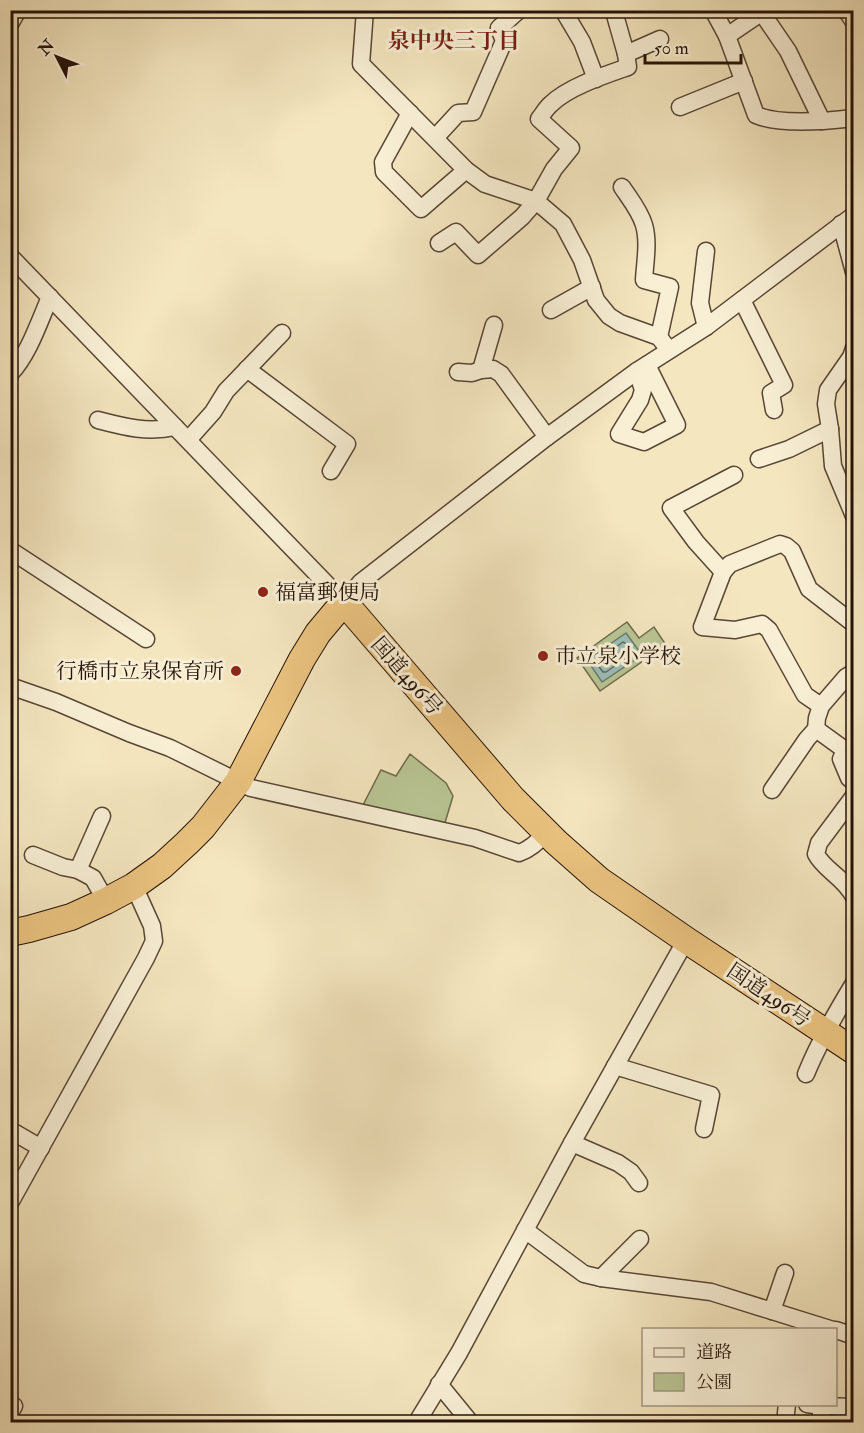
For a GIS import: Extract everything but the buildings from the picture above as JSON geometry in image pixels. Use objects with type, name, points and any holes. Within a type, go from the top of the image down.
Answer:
[{"type":"highway","points":[[10,933],[71,916],[106,901],[134,886],[162,866],[187,843],[238,782],[302,659],[318,633],[344,602]]},
{"type":"highway","name":"国道496号","points":[[344,602],[513,799],[599,880],[854,1051]]},
{"type":"street","points":[[10,24],[18,10]]},
{"type":"street","points":[[365,10],[361,64],[466,170],[485,184],[536,201],[563,224],[582,260],[596,300],[609,316],[664,344]]},
{"type":"street","points":[[435,138],[458,113],[473,112],[504,41],[499,28],[519,10]]},
{"type":"street","points":[[563,10],[582,42],[596,79]]},
{"type":"street","points":[[439,243],[456,232],[478,255],[522,217],[536,201],[554,169],[571,148],[539,119],[551,103],[565,93],[628,67],[612,10]]},
{"type":"street","points":[[713,10],[727,36],[756,115],[766,119],[822,121],[854,118]]},
{"type":"street","points":[[846,10],[854,22]]},
{"type":"street","points":[[727,36],[763,12],[788,51],[822,121]]},
{"type":"street","points":[[626,54],[660,39]]},
{"type":"street","points":[[680,107],[744,81]]},
{"type":"street","points":[[410,113],[383,162],[384,172],[421,209],[466,170]]},
{"type":"street","points":[[622,187],[635,205],[644,226],[646,247],[644,279],[670,287],[664,344]]},
{"type":"street","points":[[10,256],[344,602],[361,582],[547,437],[642,368],[664,344],[706,327],[847,220],[854,272]]},
{"type":"street","points":[[706,251],[700,303],[706,327]]},
{"type":"street","points":[[551,310],[592,287]]},
{"type":"street","points":[[10,374],[33,337],[50,297]]},
{"type":"street","points":[[742,300],[784,385],[771,393],[774,410]]},
{"type":"street","points":[[481,370],[494,325]]},
{"type":"street","points":[[188,440],[213,412],[226,391],[282,333]]},
{"type":"street","points":[[854,348],[851,357],[828,390],[826,404],[833,466],[854,516]]},
{"type":"street","points":[[247,369],[347,444],[331,471]]},
{"type":"street","points":[[459,372],[472,374],[481,370],[493,369],[501,374],[547,437]]},
{"type":"street","points":[[98,420],[135,429],[161,430],[175,427]]},
{"type":"street","points":[[759,459],[789,449],[830,429]]},
{"type":"street","points":[[723,572],[670,508],[734,475]]},
{"type":"street","points":[[821,706],[805,695],[769,630],[762,624],[735,630],[702,627],[723,572],[730,564],[780,544],[786,546],[792,551],[809,589],[854,624]]},
{"type":"street","points":[[10,550],[146,639]]},
{"type":"street","points":[[772,790],[816,729],[821,706],[846,677],[854,672]]},
{"type":"street","points":[[10,686],[170,748],[251,788],[475,838],[519,853],[537,843],[546,832]]},
{"type":"street","points":[[816,729],[845,750],[841,759],[849,778],[854,782]]},
{"type":"street","points":[[854,796],[819,843],[816,854],[818,859],[843,881],[854,897]]},
{"type":"street","points":[[78,870],[102,816]]},
{"type":"street","points":[[33,855],[63,867],[78,870],[93,878],[106,901]]},
{"type":"street","points":[[10,1203],[154,941],[152,926],[134,886]]},
{"type":"street","points":[[417,1422],[459,1353],[572,1143],[686,940]]},
{"type":"street","points":[[806,1074],[825,1032],[854,983]]},
{"type":"street","points":[[615,1066],[711,1095],[704,1129]]},
{"type":"street","points":[[10,1130],[41,1148]]},
{"type":"street","points":[[572,1143],[618,1163],[631,1172],[639,1183]]},
{"type":"street","points":[[525,1230],[584,1274],[711,1292],[827,1328]]},
{"type":"street","points":[[601,1278],[640,1239]]},
{"type":"street","points":[[772,1311],[785,1273]]},
{"type":"street","points":[[837,1331],[854,1336]]},
{"type":"street","points":[[439,1384],[470,1422]]},
{"type":"street","points":[[785,1422],[787,1406]]},
{"type":"street","points":[[816,1411],[854,1407]]},
{"type":"green space","points":[[627,622],[639,638],[654,627],[666,645],[600,691],[577,658]]},
{"type":"green space","points":[[410,754],[446,783],[453,796],[444,826],[362,807],[381,770],[396,776]]},
{"type":"water","points":[[626,633],[642,655],[602,682],[587,660]]},
{"type":"place","name":"福富郵便局","points":[[263,592]]},
{"type":"place","name":"市立泉小学校","points":[[543,656]]},
{"type":"place","name":"行橋市立泉保育所","points":[[236,671]]},
{"type":"district","name":"泉中央三丁目","points":[[454,40]]}]
